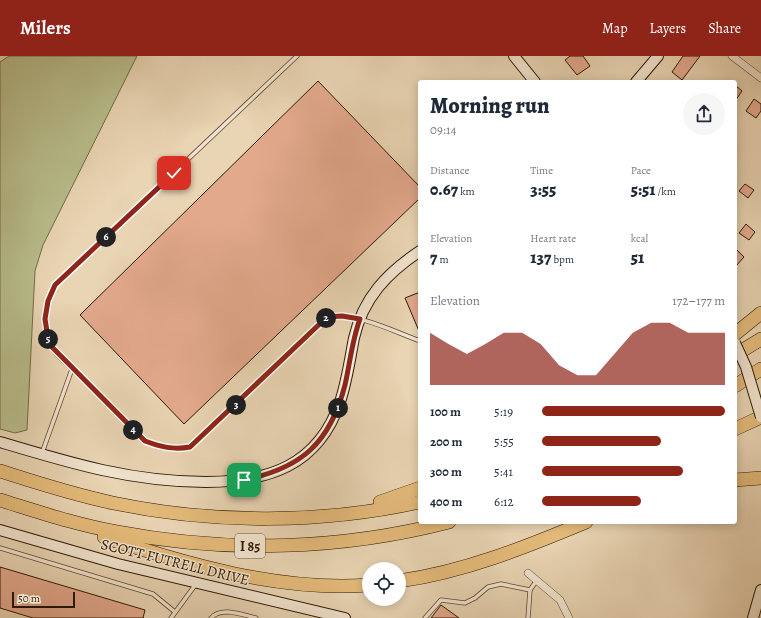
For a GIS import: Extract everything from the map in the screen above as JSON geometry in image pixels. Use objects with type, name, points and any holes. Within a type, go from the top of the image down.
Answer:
[{"type":"highway","points":[[737,332],[761,312]]},
{"type":"highway","points":[[737,354],[761,339]]},
{"type":"highway","points":[[737,385],[761,369]]},
{"type":"highway","points":[[737,428],[761,417]]},
{"type":"highway","name":"I 85","points":[[0,471],[86,497],[146,509],[188,515],[261,519],[328,516],[418,502]]},
{"type":"highway","points":[[737,480],[761,478]]},
{"type":"highway","points":[[328,516],[418,489]]},
{"type":"highway","name":"I 85","points":[[0,500],[52,516],[137,536],[190,542],[255,546],[343,542],[403,533],[441,524]]},
{"type":"highway","points":[[52,516],[146,551],[234,573],[306,583],[346,586],[362,585]]},
{"type":"highway","points":[[533,542],[562,524]]},
{"type":"highway","points":[[406,580],[441,573],[474,564],[581,524]]},
{"type":"street","points":[[514,56],[533,80]]},
{"type":"street","points":[[638,80],[658,56]]},
{"type":"street","points":[[732,56],[761,78]]},
{"type":"street","points":[[0,442],[120,475],[173,482],[244,480],[270,475],[297,461],[317,444],[329,427],[340,402],[360,319],[366,305],[380,284],[396,269],[418,252]]},
{"type":"street","points":[[737,347],[746,367],[761,417]]},
{"type":"street","name":"SCOTT FUTRELL DRIVE","points":[[0,530],[118,564],[345,618]]},
{"type":"street","points":[[528,574],[560,600],[569,618]]},
{"type":"street","points":[[753,618],[761,590]]},
{"type":"lane","points":[[297,56],[55,285],[48,301],[45,319],[49,344],[72,369],[145,441],[162,447],[177,449],[190,447],[327,317],[342,316],[360,319],[418,340]]},
{"type":"lane","points":[[42,454],[72,369]]},
{"type":"lane","points":[[0,548],[153,594],[175,612]]},
{"type":"lane","points":[[528,618],[530,590],[537,580]]},
{"type":"lane","points":[[171,618],[197,583]]},
{"type":"lane","points":[[425,618],[441,600],[465,603],[475,598],[488,587],[501,584],[530,590]]},
{"type":"lane","points":[[211,618],[214,615],[224,612],[256,618]]},
{"type":"green space","points":[[9,56],[137,56],[43,245],[35,271],[27,430],[15,433],[0,429],[0,62]]},
{"type":"building","points":[[570,56],[583,56],[590,66],[577,75],[565,60]]},
{"type":"building","points":[[683,56],[700,56],[682,80],[672,72]]},
{"type":"building","points":[[318,81],[418,185],[418,200],[184,424],[80,315]]},
{"type":"building","points":[[737,87],[742,91],[737,98]]},
{"type":"building","points":[[754,99],[761,104],[761,111],[756,118],[746,111]]},
{"type":"building","points":[[745,184],[754,190],[748,198],[739,191]]},
{"type":"building","points":[[746,224],[755,232],[749,240],[739,233]]},
{"type":"building","points":[[737,250],[744,257],[737,265]]},
{"type":"building","points":[[418,293],[418,329],[405,298]]},
{"type":"building","points":[[0,567],[145,610],[143,618],[33,618],[0,608]]},
{"type":"building","points":[[441,605],[459,618],[431,618]]},
{"type":"route","points":[[174,173],[55,285],[48,301],[45,319],[49,344],[72,369],[145,441],[162,447],[177,449],[190,447],[215,425],[327,317],[342,316],[360,319],[340,402],[333,420],[325,434],[308,452],[287,467],[270,475],[244,480]]}]
